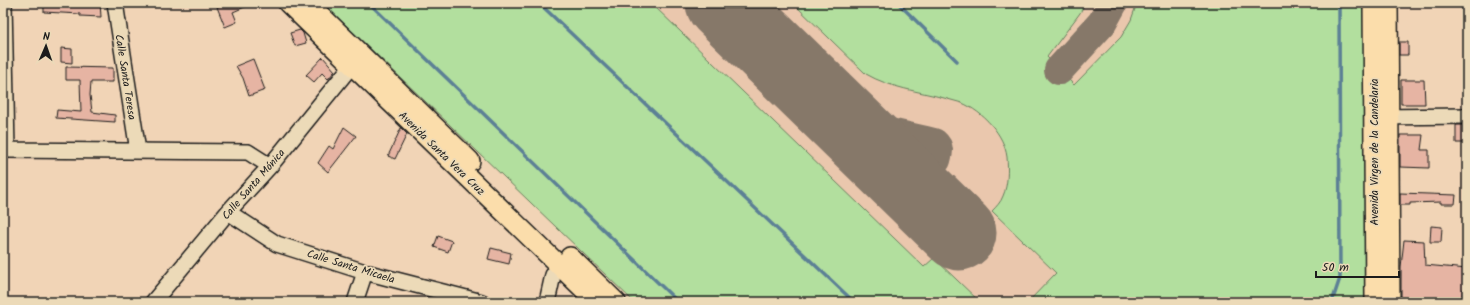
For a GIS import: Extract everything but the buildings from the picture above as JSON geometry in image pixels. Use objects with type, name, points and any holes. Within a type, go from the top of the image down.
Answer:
[{"type":"main road","name":"Avenida Santa Vera Cruz","points":[[288,3],[597,302]]},
{"type":"main road","name":"Avenida Santa Vera Cruz","points":[[308,3],[616,302]]},
{"type":"main road","name":"Avenida Virgen de la Candelaria","points":[[1373,3],[1382,117],[1390,302]]},
{"type":"main road","name":"Avenida Virgen de la Candelaria","points":[[1375,302],[1388,3]]},
{"type":"street","points":[[4,3],[5,150],[248,152],[270,166]]},
{"type":"street","name":"Calle Santa Teresa","points":[[115,3],[138,151]]},
{"type":"street","name":"Calle Santa Mónica","points":[[153,302],[228,212],[270,166],[352,65]]},
{"type":"street","points":[[1382,117],[1467,116]]},
{"type":"street","name":"Calle Santa Micaela","points":[[228,212],[277,244],[365,272],[482,302]]},
{"type":"street","points":[[547,302],[553,275],[559,266]]},
{"type":"street","points":[[355,302],[365,272]]},
{"type":"shaded area","points":[[323,3],[1365,3],[1365,302],[634,302]]},
{"type":"green space","points":[[323,3],[651,3],[924,267],[934,258],[980,302],[634,302]]},
{"type":"green space","points":[[793,3],[1085,3],[1080,13],[1047,57],[1074,85],[1121,37],[1131,20],[1137,3],[1365,3],[1365,302],[1028,302],[1056,273],[992,211],[1000,202],[1005,192],[1008,167],[1005,148],[997,132],[985,118],[962,103],[894,86],[866,74]]},
{"type":"waterway","points":[[369,3],[678,302]]},
{"type":"waterway","points":[[539,3],[854,302]]},
{"type":"waterway","points":[[898,3],[957,61]]},
{"type":"waterway","points":[[1332,302],[1340,278],[1339,3]]},
{"type":"taxiway","points":[[1059,70],[1102,23],[1113,3]]},
{"type":"taxiway","points":[[838,115],[861,125],[934,143],[938,149],[936,160]]},
{"type":"runway","points":[[723,3],[959,233]]}]
